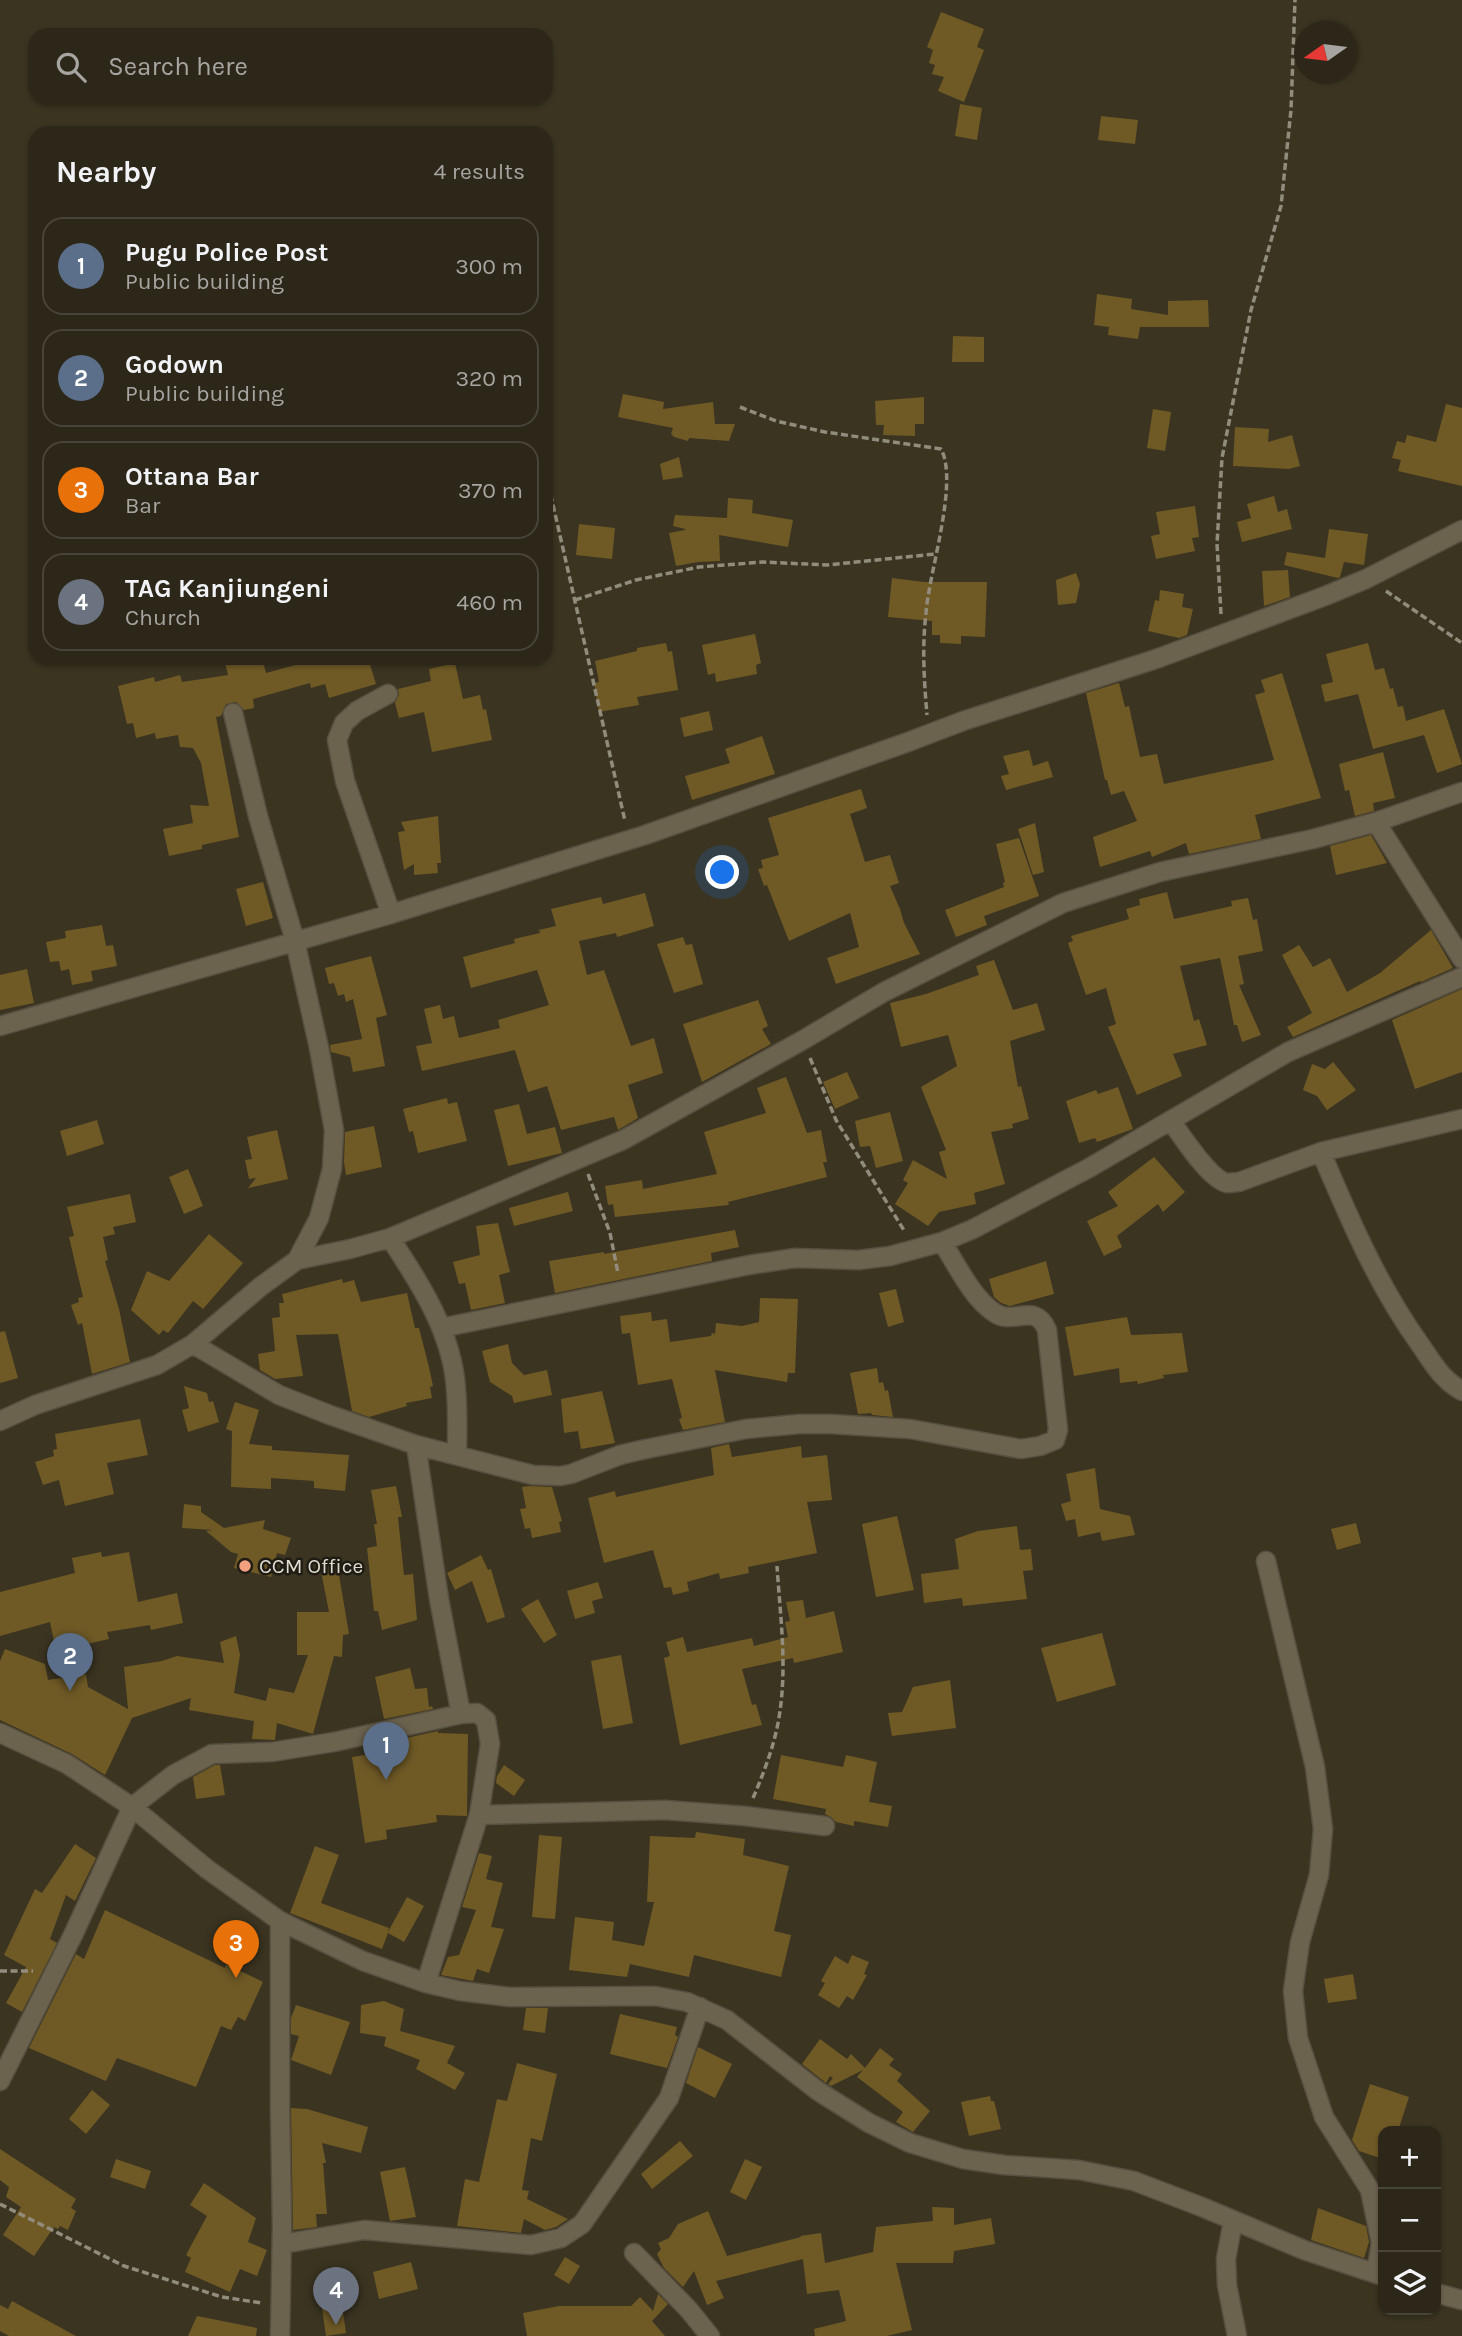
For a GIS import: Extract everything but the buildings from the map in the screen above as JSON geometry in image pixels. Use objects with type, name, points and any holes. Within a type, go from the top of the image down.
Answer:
[{"type":"street","points":[[0,1026],[391,914],[630,840],[963,721],[1156,659],[1366,579],[1462,530]]},
{"type":"street","points":[[388,694],[358,711],[344,723],[337,740],[345,781],[391,914]]},
{"type":"street","points":[[233,713],[258,816],[295,941],[334,1129],[332,1169],[319,1219],[297,1260]]},
{"type":"street","points":[[0,1420],[35,1405],[157,1365],[192,1344],[297,1260],[390,1238],[623,1140],[884,992],[1063,903],[1160,873],[1376,822],[1462,792]]},
{"type":"street","points":[[1376,822],[1462,959]]},
{"type":"street","points":[[441,1328],[749,1265],[795,1258],[858,1260],[890,1256],[942,1242],[1012,1209],[1171,1121],[1288,1052],[1462,977]]},
{"type":"street","points":[[1171,1121],[1206,1167],[1219,1180],[1228,1183],[1238,1182],[1321,1152],[1462,1119]]},
{"type":"street","points":[[1321,1152],[1356,1236],[1397,1312],[1446,1381],[1462,1391]]},
{"type":"street","points":[[390,1238],[418,1279],[450,1350],[456,1388],[457,1454]]},
{"type":"street","points":[[192,1344],[279,1395],[416,1445],[533,1475],[560,1476],[641,1450],[746,1429],[799,1424],[910,1429],[1021,1449],[1055,1440],[1058,1430],[1048,1330],[1043,1320],[1037,1316],[996,1315],[967,1282],[942,1242]]},
{"type":"street","points":[[416,1445],[439,1599],[461,1714]]},
{"type":"street","points":[[1266,1561],[1315,1766],[1323,1829],[1319,1875],[1300,1942],[1293,1991],[1298,2038],[1324,2117],[1370,2190],[1378,2220],[1380,2252]]},
{"type":"street","points":[[0,2081],[132,1807],[173,1775],[212,1754],[272,1752],[477,1713],[486,1720],[490,1731],[479,1815],[426,1983]]},
{"type":"street","points":[[0,1734],[67,1764],[132,1807],[217,1876],[280,1921],[363,1961],[426,1983],[460,1991],[510,1997],[655,1996],[687,2002],[727,2020],[818,2091],[869,2123],[910,2143],[963,2159],[1004,2165],[1079,2170],[1134,2181],[1304,2250],[1378,2275]]},
{"type":"street","points":[[479,1815],[665,1810],[825,1826]]},
{"type":"street","points":[[280,1921],[280,2336]]},
{"type":"street","points":[[282,2244],[363,2230],[531,2245],[561,2238],[582,2224],[669,2098],[700,2007]]},
{"type":"street","points":[[1233,2221],[1226,2259],[1227,2285],[1237,2336]]},
{"type":"street","points":[[634,2253],[710,2336]]},
{"type":"street","points":[[1441,2294],[1462,2300]]},
{"type":"path","points":[[1222,634],[1217,544],[1222,458],[1251,310],[1280,206],[1291,110],[1295,0]]},
{"type":"path","points":[[740,407],[776,421],[825,432],[941,449],[948,471],[926,610],[923,665],[928,734]]},
{"type":"path","points":[[553,504],[630,840]]},
{"type":"path","points":[[575,600],[636,580],[699,567],[763,562],[827,565],[935,554]]},
{"type":"path","points":[[1366,579],[1462,643]]},
{"type":"path","points":[[803,1040],[836,1120],[915,1249]]},
{"type":"path","points":[[582,1159],[611,1233],[622,1292]]},
{"type":"path","points":[[745,1816],[767,1765],[780,1712],[783,1666],[777,1566]]},
{"type":"path","points":[[0,1971],[55,1970]]},
{"type":"path","points":[[0,2204],[124,2266],[222,2297],[281,2306]]},
{"type":"place","name":"CCM Office","points":[[245,1566]]},
{"type":"place","name":"Godown","points":[[70,1691]]},
{"type":"place","name":"Pugu Police Post","points":[[386,1780]]},
{"type":"place","name":"Ottana Bar","points":[[236,1978]]},
{"type":"place","name":"TAG Kanjiungeni","points":[[336,2325]]}]
